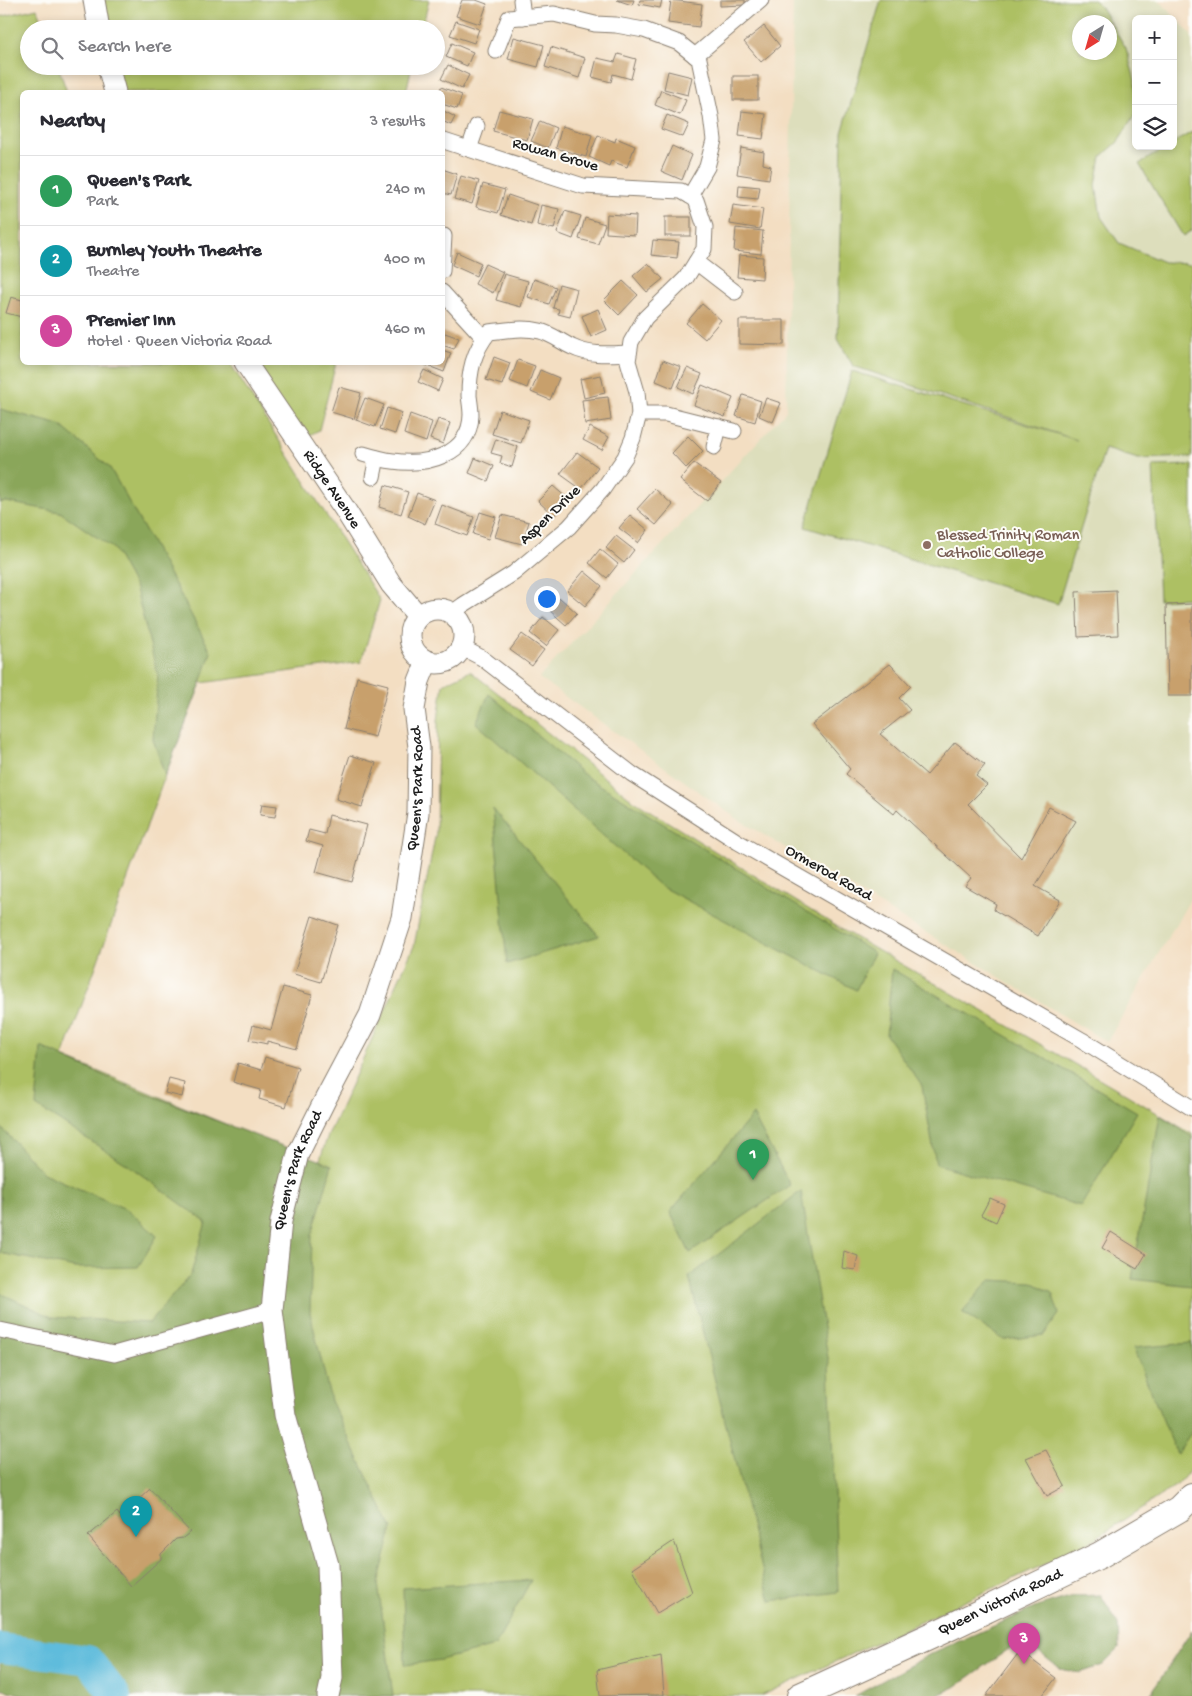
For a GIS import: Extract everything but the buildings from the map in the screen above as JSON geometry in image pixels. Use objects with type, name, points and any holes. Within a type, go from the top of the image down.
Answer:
[{"type":"highway","name":"Queen Victoria Road","points":[[800,1696],[964,1621],[1100,1555],[1180,1509],[1192,1496]]},
{"type":"street","points":[[94,0],[97,20]]},
{"type":"street","points":[[496,51],[516,17],[521,0]]},
{"type":"street","points":[[695,56],[761,0]]},
{"type":"street","points":[[373,478],[370,456],[393,461],[429,460],[444,456],[456,449],[468,433],[471,417],[471,372],[478,345],[489,332],[514,329],[540,331],[554,336],[572,347],[593,354],[629,353],[631,342],[645,318],[686,278],[704,249],[705,227],[696,200],[690,196],[707,167],[714,140],[699,59],[679,43],[644,30],[616,25],[595,24],[554,14],[516,17]]},
{"type":"street","points":[[110,75],[114,90]]},
{"type":"street","points":[[469,149],[477,126]]},
{"type":"street","name":"Rowan Grove","points":[[445,141],[583,186],[673,190],[682,191],[690,196]]},
{"type":"street","points":[[696,262],[735,292]]},
{"type":"street","points":[[445,295],[484,338]]},
{"type":"street","name":"Aspen Drive","points":[[452,613],[514,573],[569,527],[603,489],[625,457],[640,414],[637,392],[628,361],[629,353]]},
{"type":"street","name":"Ridge Avenue","points":[[247,365],[344,508],[391,584],[418,616]]},
{"type":"street","points":[[640,414],[666,414],[734,431]]},
{"type":"street","points":[[714,447],[719,427]]},
{"type":"street","points":[[434,609],[452,613],[462,625],[464,640],[461,648],[450,659],[443,662],[427,661],[420,656],[414,650],[410,641],[410,632],[418,616],[434,609]]},
{"type":"street","name":"Ormerod Road","points":[[461,648],[482,658],[632,774],[738,842],[1082,1040],[1192,1108]]},
{"type":"street","name":"Queen's Park Road","points":[[328,1696],[332,1678],[328,1565],[285,1415],[272,1310],[281,1221],[298,1154],[370,1016],[402,918],[418,813],[419,747],[414,709],[419,680],[427,661]]},
{"type":"street","points":[[0,1330],[114,1354],[272,1310]]},
{"type":"shaded area","name":"Blessed Trinity Roman Catholic College","points":[[793,0],[1159,0],[1173,15],[1132,15],[1132,150],[1177,150],[1177,19],[1190,33],[1192,38],[1192,896],[1107,1042],[736,818],[539,678],[786,411]]},
{"type":"green space","points":[[94,0],[429,0],[424,20],[97,20]]},
{"type":"green space","points":[[881,0],[1094,0],[1106,15],[1072,15],[1072,60],[1117,60],[1117,33],[1126,48],[1132,69],[1132,119],[1118,142],[1101,157],[1096,185],[1101,217],[1119,243],[1164,262],[1192,263],[1192,457],[1138,459],[1105,449],[1058,604],[805,527],[852,371],[1077,440],[853,366],[838,339],[842,133]]},
{"type":"green space","points":[[37,8],[41,20],[20,20],[20,75],[61,75],[66,90],[20,90],[20,365],[231,365],[380,600],[361,662],[201,683],[165,776],[63,1057],[298,1154],[272,1310],[0,1347],[0,17]]},
{"type":"green space","points":[[110,75],[410,75],[406,90],[114,90]]},
{"type":"green space","points":[[1192,132],[1192,230],[1183,236],[1139,164],[1162,150],[1177,150],[1177,141]]},
{"type":"green space","points":[[246,365],[335,365],[319,430],[299,441]]},
{"type":"green space","points":[[0,409],[60,425],[110,468],[211,652],[165,776],[153,739],[158,676],[136,589],[114,549],[60,512],[6,502],[0,503]]},
{"type":"green space","points":[[1192,465],[1192,598],[1159,600],[1153,466]]},
{"type":"green space","points":[[470,671],[634,801],[839,928],[1192,1134],[1192,1468],[1178,1484],[1084,1546],[761,1696],[348,1696],[291,1334],[300,1221],[327,1138],[414,946],[436,832],[438,720],[443,684]]},
{"type":"green space","points":[[489,694],[587,777],[874,953],[856,990],[660,886],[476,723]]},
{"type":"green space","points":[[493,808],[599,936],[507,964]]},
{"type":"green space","points":[[892,969],[1137,1112],[1081,1206],[936,1164],[922,1086],[886,1035]]},
{"type":"green space","points":[[41,1047],[124,1085],[332,1165],[312,1235],[310,1313],[331,1401],[392,1529],[378,1584],[393,1696],[27,1696],[0,1689],[0,1293],[52,1317],[149,1323],[191,1274],[206,1222],[128,1165],[36,1106]]},
{"type":"green space","points":[[753,1115],[790,1185],[690,1253],[670,1212]]},
{"type":"green space","points":[[1160,1115],[1192,1137],[1192,1286],[1132,1279]]},
{"type":"green space","points":[[0,1126],[43,1173],[128,1210],[157,1236],[138,1267],[75,1268],[0,1253]]},
{"type":"green space","points":[[801,1191],[829,1364],[838,1592],[770,1601],[689,1277]]},
{"type":"green space","points":[[990,1280],[1032,1282],[1052,1293],[1059,1314],[1044,1335],[1004,1340],[962,1312]]},
{"type":"green space","points":[[1192,1343],[1192,1431],[1177,1454],[1133,1348]]},
{"type":"green space","points":[[531,1580],[495,1646],[440,1660],[405,1665],[403,1588]]},
{"type":"green space","points":[[1101,1595],[1118,1624],[1119,1649],[1103,1665],[1080,1673],[1060,1669],[1039,1652],[1016,1644],[955,1687],[936,1696],[855,1696],[932,1653],[1037,1607],[1073,1596]]},
{"type":"green space","points":[[1192,1630],[1192,1696],[1150,1696],[1150,1695]]},
{"type":"waterway","points":[[0,1648],[88,1660],[116,1696]]},
{"type":"place","name":"Blessed Trinity Roman Catholic College","points":[[927,545]]},
{"type":"place","name":"Queen's Park","points":[[753,1180]]},
{"type":"place","name":"Burnley Youth Theatre","points":[[136,1537]]},
{"type":"place","name":"Premier Inn","points":[[1024,1664]]}]
